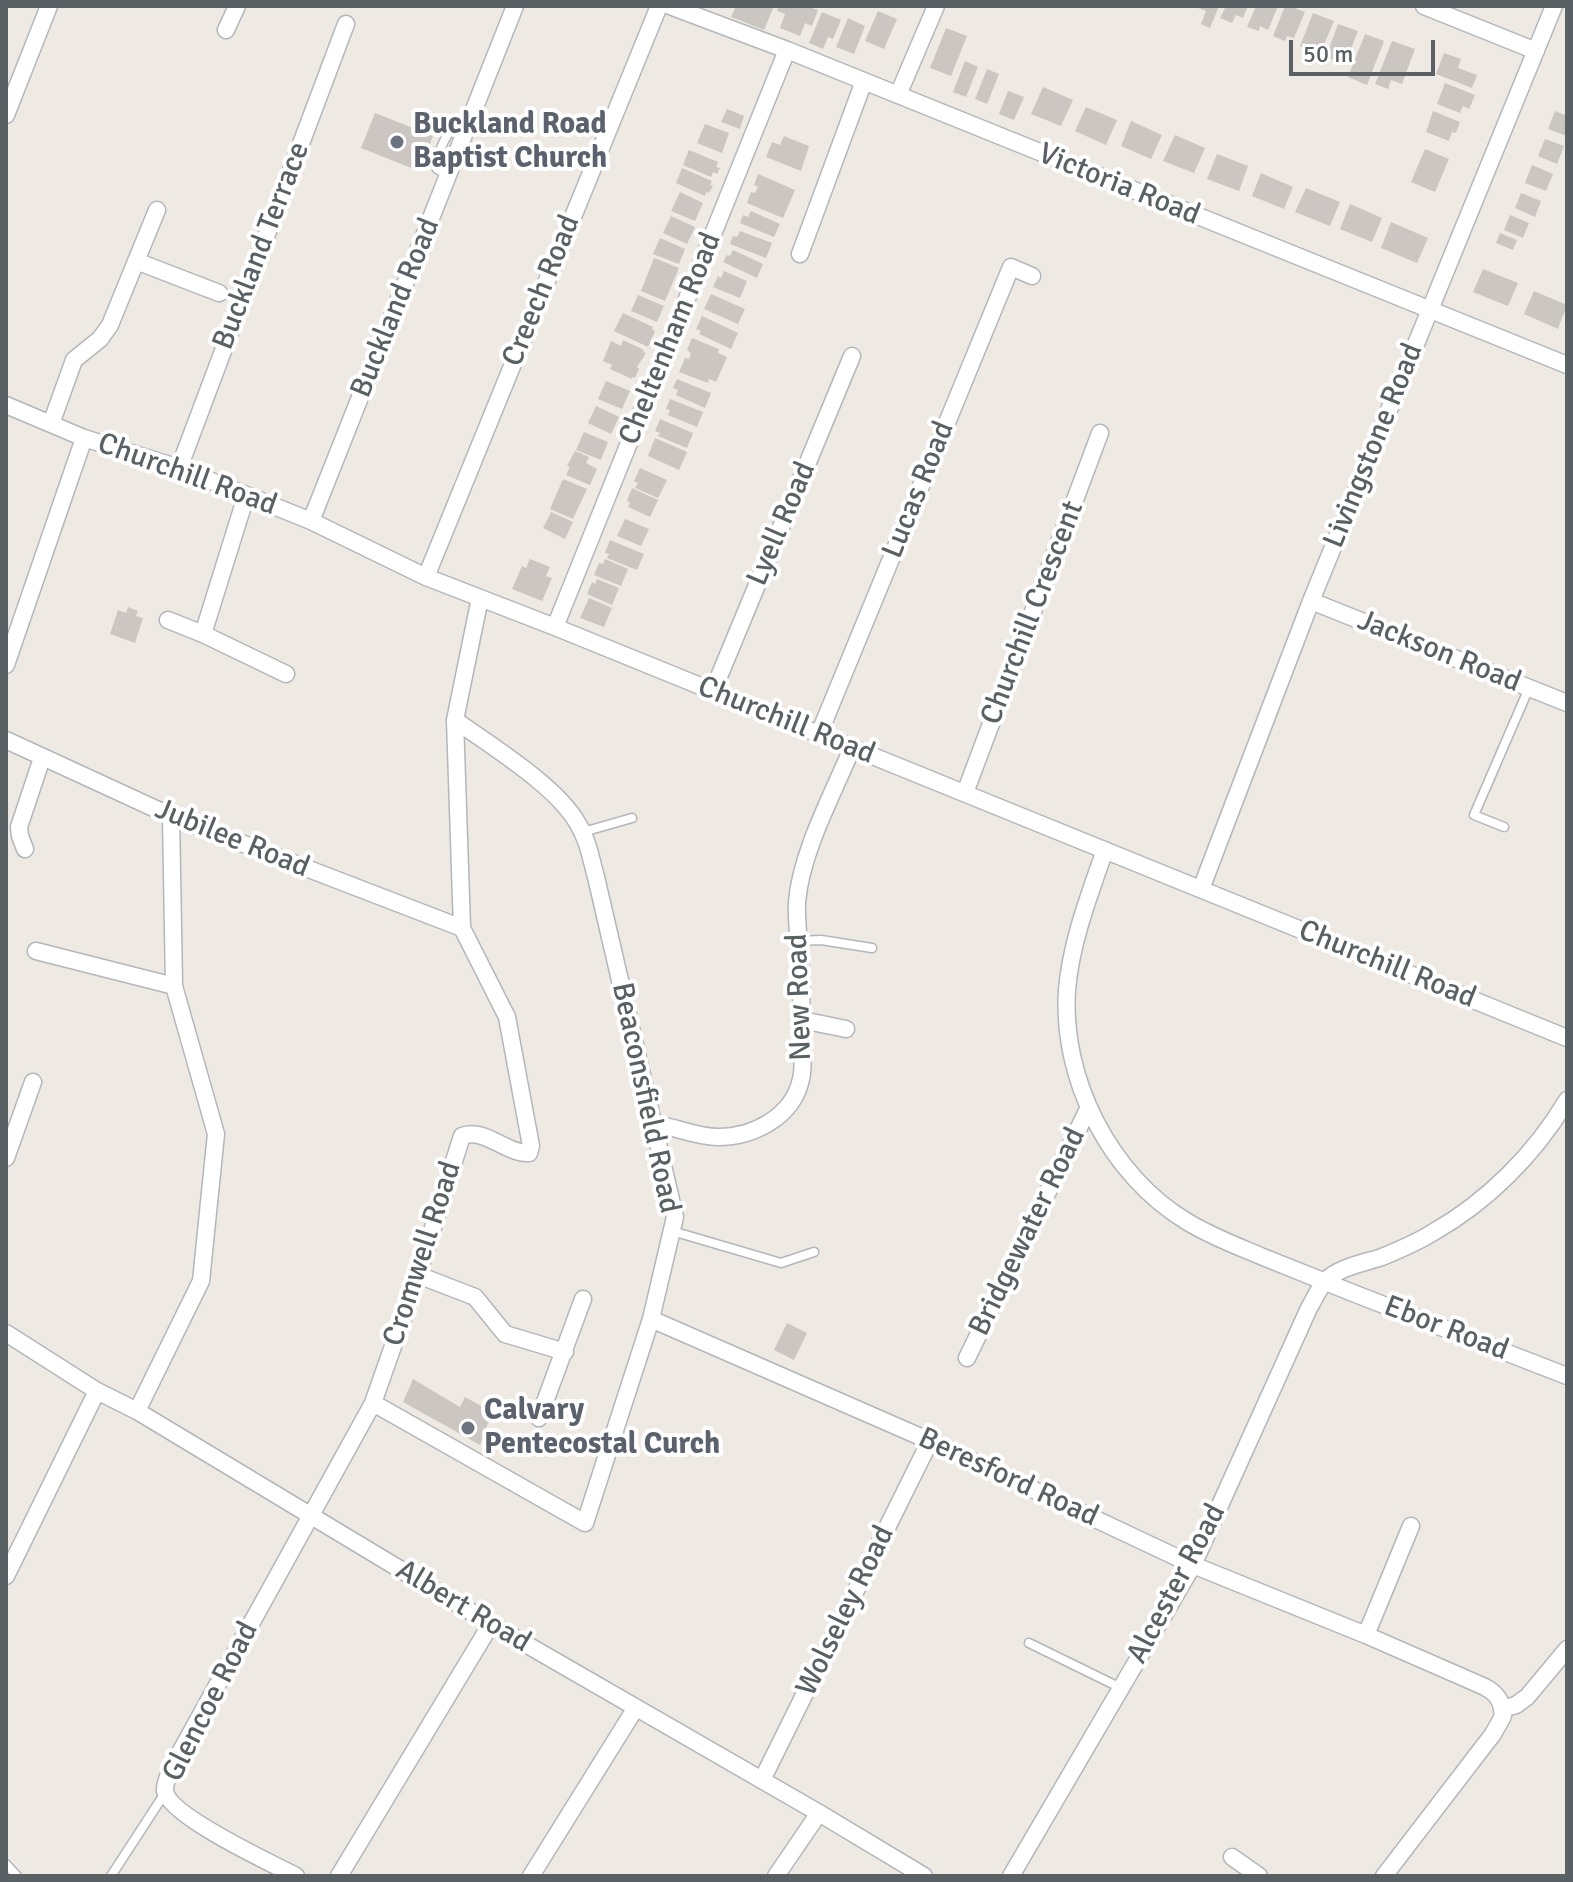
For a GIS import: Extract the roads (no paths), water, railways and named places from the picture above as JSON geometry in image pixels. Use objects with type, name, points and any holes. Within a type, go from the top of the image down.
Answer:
[{"type":"street","points":[[6,115],[49,6]]},
{"type":"street","name":"Buckland Road","points":[[311,521],[515,6]]},
{"type":"street","name":"Creech Road","points":[[426,577],[659,6]]},
{"type":"street","name":"Victoria Road","points":[[670,6],[787,50],[1567,365]]},
{"type":"street","points":[[898,95],[936,6]]},
{"type":"street","points":[[1424,6],[1536,51]]},
{"type":"street","name":"Livingstone Road","points":[[1201,889],[1311,601],[1554,6]]},
{"type":"street","name":"Buckland Terrace","points":[[179,468],[346,24]]},
{"type":"street","name":"Cheltenham Road","points":[[555,627],[787,50]]},
{"type":"street","points":[[800,254],[864,81]]},
{"type":"street","points":[[51,424],[74,360],[100,339],[110,325],[157,210]]},
{"type":"street","points":[[136,261],[219,293]]},
{"type":"street","name":"Lucas Road","points":[[819,734],[1011,267],[1032,276]]},
{"type":"street","name":"Lyell Road","points":[[713,691],[852,356]]},
{"type":"street","name":"Churchill Road","points":[[6,405],[84,438],[179,468],[311,521],[426,577],[1567,1038]]},
{"type":"street","name":"Churchill Crescent","points":[[965,793],[1100,433]]},
{"type":"street","points":[[6,665],[84,438]]},
{"type":"street","points":[[203,634],[246,496]]},
{"type":"street","name":"Cromwell Road","points":[[310,1516],[373,1403],[462,1136],[470,1133],[525,1154],[529,1153],[531,1146],[507,1017],[462,928],[455,720],[480,598]]},
{"type":"street","name":"Jackson Road","points":[[1311,601],[1567,703]]},
{"type":"street","points":[[168,620],[286,674]]},
{"type":"street","name":"Beaconsfield Road","points":[[373,1403],[585,1523],[651,1319],[675,1217],[589,847],[569,810],[534,777],[455,720]]},
{"type":"street","name":"Jubilee Road","points":[[6,740],[171,816],[462,928]]},
{"type":"street","name":"New Road","points":[[652,1124],[715,1137],[742,1134],[772,1122],[795,1096],[802,1077],[797,904],[811,846],[852,748]]},
{"type":"street","points":[[25,849],[19,827],[42,758]]},
{"type":"street","points":[[137,1411],[201,1281],[216,1134],[174,986],[171,816]]},
{"type":"street","name":"Ebor Road","points":[[1105,850],[1074,947],[1067,989],[1069,1037],[1080,1085],[1100,1130],[1146,1190],[1185,1221],[1215,1236],[1567,1376]]},
{"type":"street","points":[[36,951],[174,986]]},
{"type":"street","points":[[802,1020],[846,1029]]},
{"type":"street","points":[[6,1158],[33,1082]]},
{"type":"street","points":[[1325,1282],[1342,1271],[1409,1246],[1460,1215],[1506,1177],[1545,1132],[1567,1100]]},
{"type":"street","name":"Bridgewater Road","points":[[967,1358],[1089,1107]]},
{"type":"street","points":[[418,1275],[475,1297],[505,1334],[565,1352]]},
{"type":"street","name":"Alcester Road","points":[[1011,1876],[1193,1565],[1309,1308],[1325,1282]]},
{"type":"street","points":[[539,1418],[583,1299]]},
{"type":"street","name":"Beresford Road","points":[[651,1319],[930,1441],[1193,1565],[1366,1635],[1490,1690],[1500,1700],[1502,1709]]},
{"type":"street","name":"Albert Road","points":[[6,1333],[97,1391],[137,1411],[491,1624],[924,1876]]},
{"type":"street","points":[[6,1576],[97,1391]]},
{"type":"street","name":"Wolseley Road","points":[[762,1780],[930,1441]]},
{"type":"street","name":"Glencoe Road","points":[[296,1876],[210,1832],[170,1802],[165,1793],[178,1756],[310,1516]]},
{"type":"street","points":[[1366,1635],[1411,1526]]},
{"type":"street","points":[[339,1876],[491,1624]]},
{"type":"street","points":[[1384,1876],[1493,1734],[1503,1716],[1502,1709],[1516,1705],[1527,1697],[1567,1649]]},
{"type":"street","points":[[531,1876],[635,1709]]},
{"type":"street","points":[[776,1876],[819,1813]]},
{"type":"street","points":[[1232,1857],[1259,1876]]},
{"type":"lane","points":[[1504,827],[1474,815],[1529,688]]},
{"type":"lane","points":[[582,832],[632,818]]},
{"type":"lane","points":[[799,941],[821,940],[872,948]]},
{"type":"lane","points":[[672,1231],[781,1263],[814,1252]]},
{"type":"lane","points":[[1029,1643],[1121,1688]]},
{"type":"lane","points":[[111,1876],[165,1793]]},
{"type":"lane","points":[[6,1864],[17,1876]]},
{"type":"place","name":"Buckland Road Baptist Church","points":[[397,142]]},
{"type":"place","name":"Calvary Pentecostal Curch","points":[[468,1428]]}]
